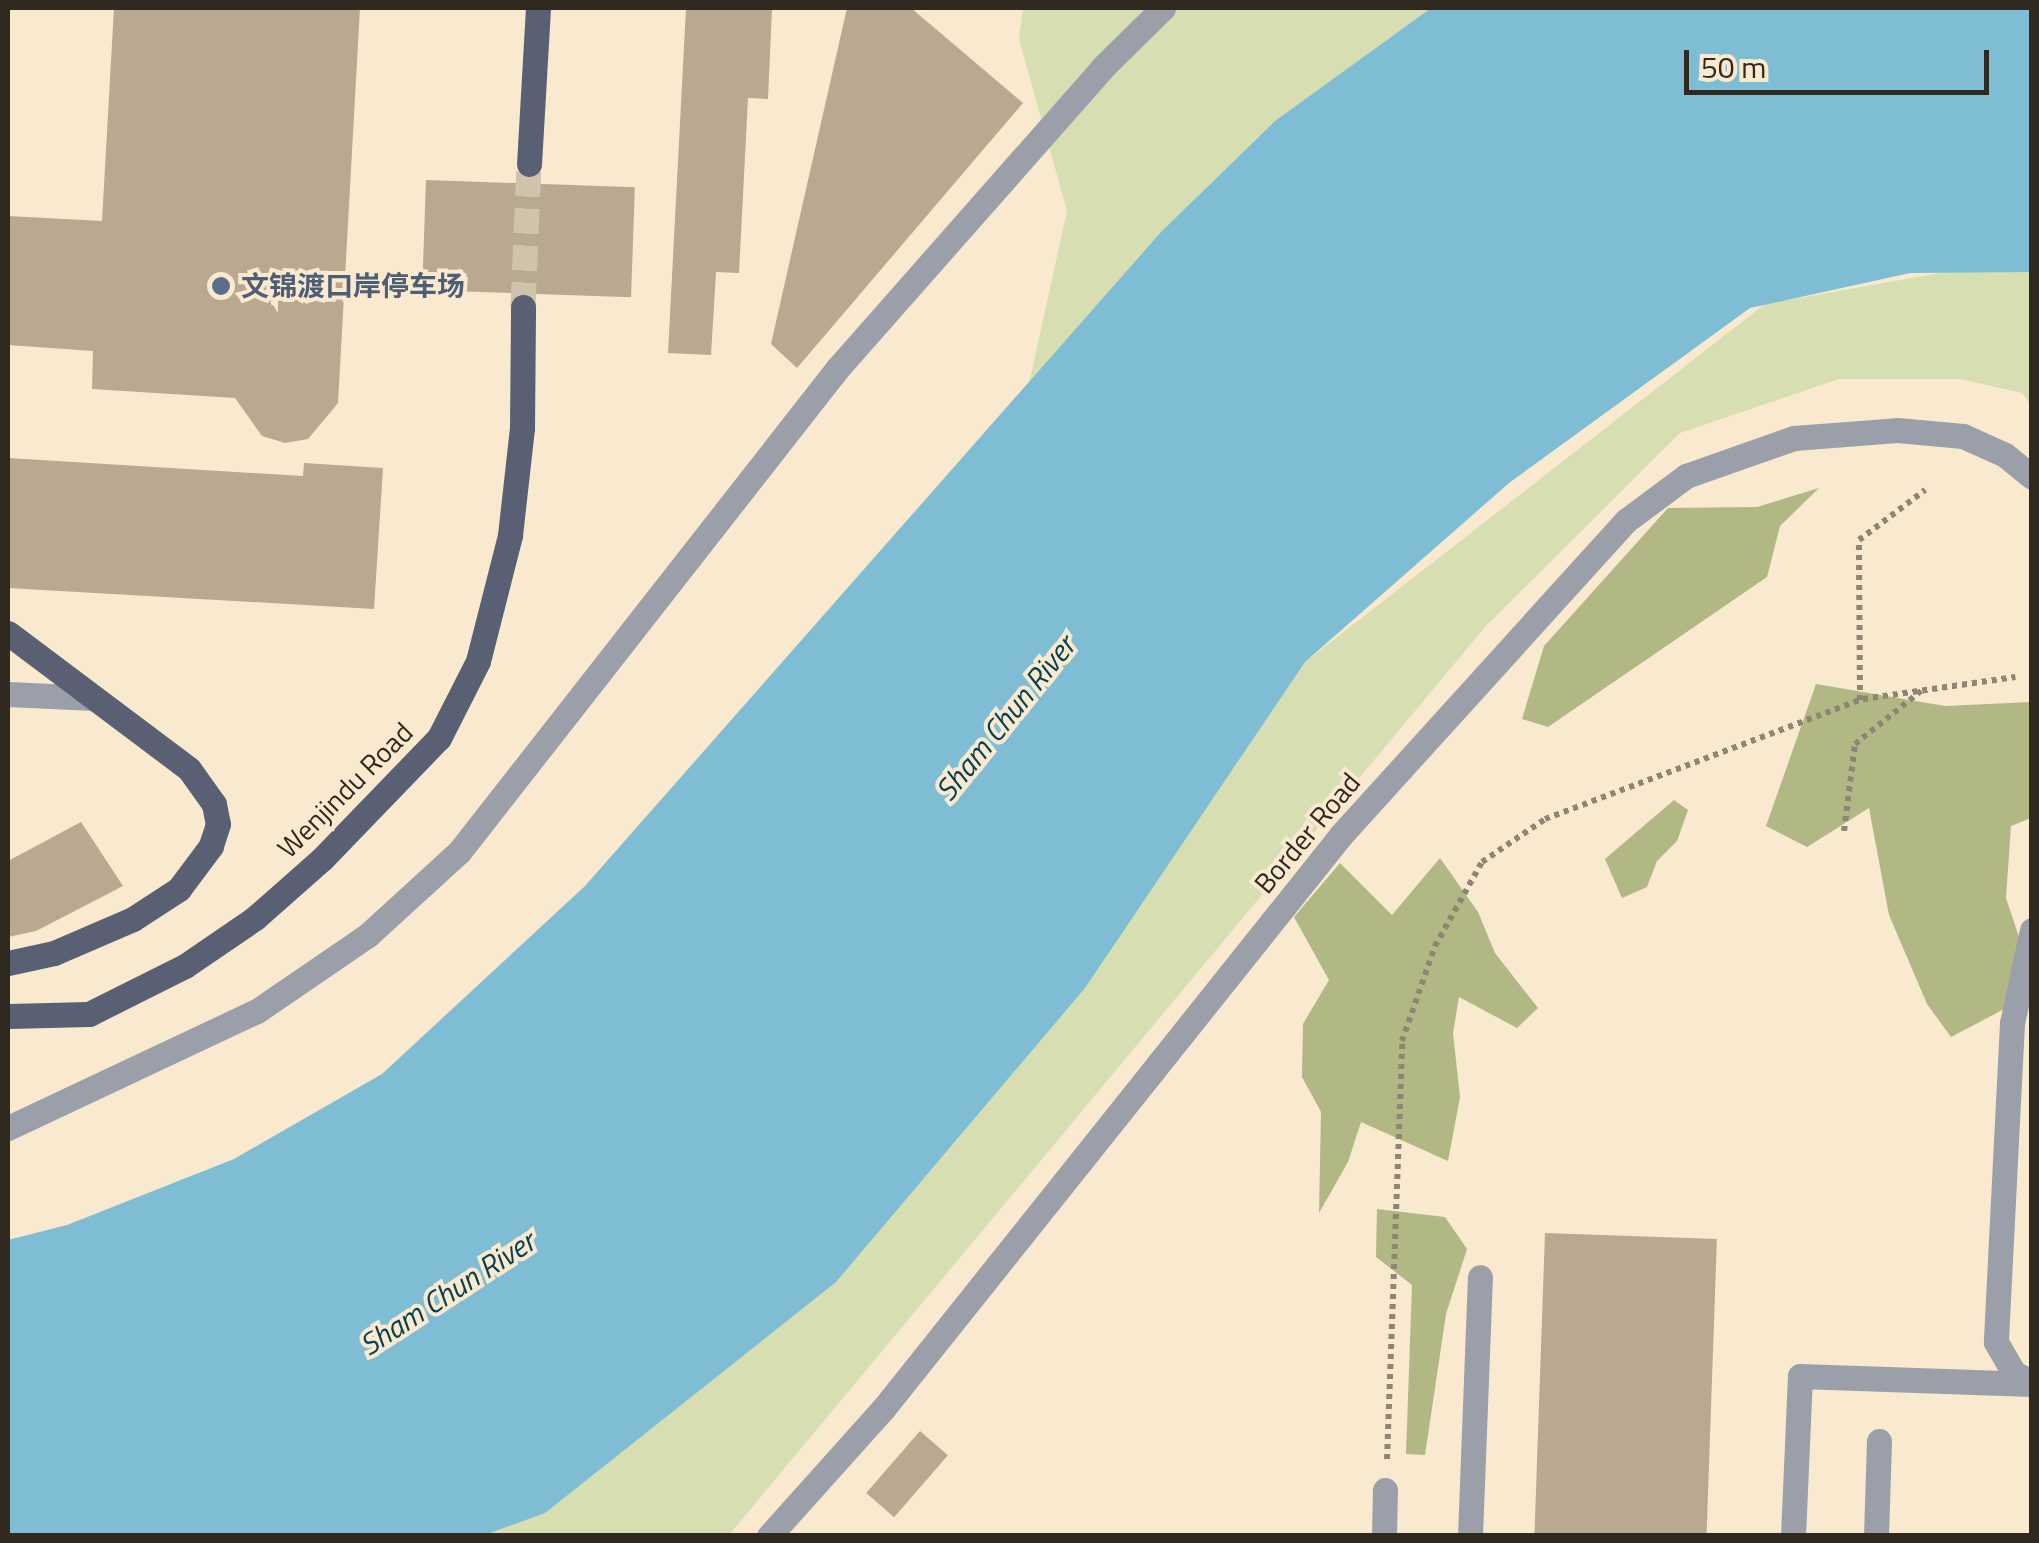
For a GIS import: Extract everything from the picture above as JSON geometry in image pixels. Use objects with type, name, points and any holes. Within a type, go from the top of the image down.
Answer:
[{"type":"main road","points":[[529,164],[538,8]]},
{"type":"main road","name":"Wenjindu Road","points":[[8,1016],[89,1014],[185,966],[255,918],[372,814],[440,738],[478,662],[510,536],[521,446],[523,307]]},
{"type":"main road","points":[[8,633],[204,786],[218,824],[211,846],[179,889],[133,920],[54,953],[8,963]]},
{"type":"lane","points":[[8,1128],[256,1011],[368,934],[458,852],[837,369],[1102,67],[1163,8]]},
{"type":"lane","name":"Border Road","points":[[769,1536],[883,1409],[1341,835],[1627,520],[1686,476],[1794,438],[1898,430],[1962,436],[2005,455],[2032,477]]},
{"type":"lane","points":[[8,694],[94,698]]},
{"type":"lane","points":[[2032,930],[2012,1023],[1996,1342],[2014,1373],[2032,1383]]},
{"type":"lane","points":[[1470,1536],[1480,1277]]},
{"type":"lane","points":[[1793,1536],[1800,1376],[2032,1383]]},
{"type":"lane","points":[[1876,1536],[1879,1441]]},
{"type":"lane","points":[[1384,1536],[1386,1490]]},
{"type":"path","points":[[1860,700],[1859,540],[1926,490]]},
{"type":"path","points":[[1386,1490],[1402,1042],[1435,946],[1482,862],[1544,819],[1860,700],[2015,677]]},
{"type":"path","points":[[1844,831],[1855,744],[1922,690]]},
{"type":"green space","points":[[1023,8],[1431,8],[1275,121],[1161,232],[1029,384],[1067,211],[1019,39]]},
{"type":"green space","points":[[2031,257],[2031,405],[2022,393],[1961,379],[1839,379],[1680,433],[1485,627],[729,1535],[472,1536],[1305,662],[1765,304]]},
{"type":"green space","points":[[1819,488],[1780,526],[1767,577],[1548,727],[1522,719],[1544,646],[1668,508],[1757,507]]},
{"type":"green space","points":[[1816,684],[1945,706],[2031,702],[2031,818],[2011,826],[2006,898],[2031,973],[2031,995],[1951,1037],[1927,1004],[1889,915],[1869,808],[1807,847],[1766,826]]},
{"type":"green space","points":[[1674,800],[1688,810],[1677,841],[1657,861],[1647,887],[1622,898],[1605,859]]},
{"type":"green space","points":[[1440,858],[1478,912],[1495,953],[1538,1008],[1517,1028],[1459,997],[1453,1033],[1460,1097],[1448,1161],[1361,1122],[1348,1162],[1319,1213],[1321,1112],[1302,1077],[1303,1024],[1329,980],[1294,917],[1340,863],[1392,915]]},
{"type":"green space","points":[[1377,1209],[1445,1217],[1467,1249],[1446,1314],[1425,1455],[1406,1454],[1412,1285],[1376,1257]]},
{"type":"water","name":"Sham Chun River","points":[[1431,8],[2031,8],[2031,272],[1910,273],[1750,308],[1509,483],[1305,662],[1085,988],[836,1282],[545,1513],[482,1536],[8,1535],[8,1240],[67,1225],[234,1159],[382,1074],[585,886],[1161,232],[1275,121]]},
{"type":"building","name":"文锦渡口岸停车场","points":[[114,8],[360,8],[338,403],[308,439],[285,443],[262,436],[235,398],[92,389],[93,351],[8,345],[8,216],[102,221]]},
{"type":"building","points":[[686,8],[772,8],[768,99],[748,98],[739,273],[716,272],[711,355],[668,353]]},
{"type":"building","points":[[847,8],[911,8],[1023,103],[797,368],[771,344]]},
{"type":"building","points":[[426,180],[635,187],[631,297],[422,290]]},
{"type":"building","points":[[8,458],[303,476],[304,463],[383,468],[374,609],[8,588]]},
{"type":"building","points":[[81,822],[123,886],[36,931],[8,937],[8,861]]},
{"type":"building","points":[[1545,1233],[1717,1239],[1707,1536],[1534,1536]]},
{"type":"building","points":[[920,1431],[948,1455],[894,1517],[866,1493]]},
{"type":"tunnel","points":[[523,307],[529,164]]},
{"type":"place","name":"文锦渡口岸停车场","points":[[221,286]]}]
